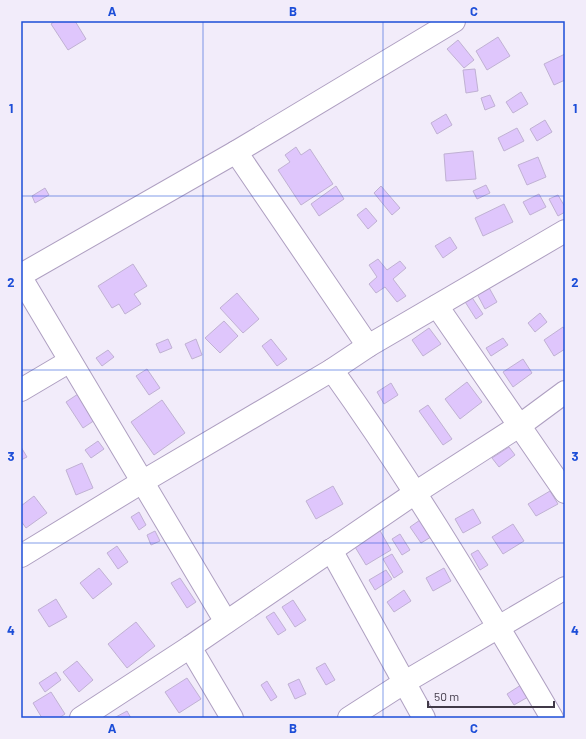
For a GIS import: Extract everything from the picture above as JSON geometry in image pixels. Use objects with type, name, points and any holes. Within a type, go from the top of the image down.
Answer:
[{"type":"street","points":[[226,622],[21,276],[236,152],[454,21]]},
{"type":"street","points":[[236,152],[368,346]]},
{"type":"street","points":[[21,556],[142,482],[332,370],[368,346],[565,231]]},
{"type":"street","points":[[437,306],[565,492]]},
{"type":"street","points":[[21,390],[70,361]]},
{"type":"street","points":[[332,370],[376,432],[415,493],[498,626],[552,718]]},
{"type":"street","points":[[81,718],[190,647],[415,493],[519,426],[565,392]]},
{"type":"street","points":[[331,550],[424,718]]},
{"type":"street","points":[[349,718],[405,682],[498,626],[565,588]]},
{"type":"street","points":[[190,647],[232,718]]},
{"type":"building","points":[[55,21],[75,21],[86,39],[68,50],[51,24]]},
{"type":"building","points":[[498,37],[510,56],[487,70],[476,51]]},
{"type":"building","points":[[458,40],[474,60],[464,68],[447,49]]},
{"type":"building","points":[[565,54],[565,80],[554,85],[544,64]]},
{"type":"building","points":[[475,69],[478,91],[466,93],[463,70]]},
{"type":"building","points":[[521,92],[528,104],[513,113],[506,102]]},
{"type":"building","points":[[490,95],[495,106],[485,110],[481,98]]},
{"type":"building","points":[[446,114],[452,125],[437,134],[431,123]]},
{"type":"building","points":[[545,120],[552,132],[537,141],[530,129]]},
{"type":"building","points":[[517,128],[524,141],[504,151],[498,138]]},
{"type":"building","points":[[296,147],[301,155],[310,149],[333,184],[301,205],[278,170],[290,162],[285,155]]},
{"type":"building","points":[[473,151],[476,179],[446,181],[444,154]]},
{"type":"building","points":[[538,157],[546,177],[527,185],[518,165]]},
{"type":"building","points":[[486,185],[490,193],[477,199],[473,191]]},
{"type":"building","points":[[336,186],[344,199],[319,216],[311,204]]},
{"type":"building","points":[[381,186],[400,208],[392,215],[374,193]]},
{"type":"building","points":[[45,188],[49,195],[35,203],[32,196]]},
{"type":"building","points":[[539,194],[546,207],[530,215],[523,202]]},
{"type":"building","points":[[558,195],[565,207],[565,212],[558,216],[549,199]]},
{"type":"building","points":[[504,204],[513,222],[483,236],[475,218]]},
{"type":"building","points":[[366,208],[377,221],[368,229],[357,215]]},
{"type":"building","points":[[450,237],[457,248],[443,258],[435,246]]},
{"type":"building","points":[[378,259],[387,270],[400,261],[406,268],[393,279],[406,296],[397,302],[385,287],[376,293],[369,284],[377,277],[369,265]]},
{"type":"building","points":[[133,264],[147,286],[134,294],[141,304],[125,314],[119,304],[112,308],[98,286]]},
{"type":"building","points":[[487,284],[497,302],[485,309],[475,290]]},
{"type":"building","points":[[237,293],[259,319],[243,333],[220,308]]},
{"type":"building","points":[[469,293],[483,314],[476,319],[462,297]]},
{"type":"building","points":[[540,313],[547,322],[535,332],[528,323]]},
{"type":"building","points":[[224,321],[238,336],[220,353],[205,338]]},
{"type":"building","points":[[563,327],[565,330],[565,349],[554,356],[544,340]]},
{"type":"building","points":[[429,328],[441,344],[423,356],[412,340]]},
{"type":"building","points":[[503,338],[508,345],[491,356],[486,348]]},
{"type":"building","points":[[168,339],[172,348],[160,353],[156,344]]},
{"type":"building","points":[[196,339],[202,355],[192,359],[185,344]]},
{"type":"building","points":[[271,339],[287,359],[277,366],[262,346]]},
{"type":"building","points":[[108,350],[114,357],[102,366],[96,358]]},
{"type":"building","points":[[523,359],[532,373],[513,387],[503,372]]},
{"type":"building","points":[[147,369],[160,388],[149,395],[136,376]]},
{"type":"building","points":[[467,382],[482,402],[460,419],[445,399]]},
{"type":"building","points":[[391,383],[398,395],[384,404],[377,392]]},
{"type":"building","points":[[81,392],[98,418],[83,428],[66,402]]},
{"type":"building","points":[[162,400],[185,433],[154,455],[131,422]]},
{"type":"building","points":[[428,405],[452,439],[443,445],[419,411]]},
{"type":"building","points":[[98,441],[104,449],[91,458],[85,450]]},
{"type":"building","points":[[21,447],[27,457],[21,460]]},
{"type":"building","points":[[509,447],[515,455],[499,467],[492,458]]},
{"type":"building","points":[[82,463],[93,488],[76,495],[66,470]]},
{"type":"building","points":[[333,486],[343,504],[316,519],[306,501]]},
{"type":"building","points":[[550,491],[558,504],[536,516],[528,504]]},
{"type":"building","points":[[34,496],[47,513],[26,528],[21,521],[21,506]]},
{"type":"building","points":[[473,509],[481,523],[463,533],[455,519]]},
{"type":"building","points":[[139,512],[146,525],[139,530],[131,517]]},
{"type":"building","points":[[420,520],[431,537],[421,543],[410,527]]},
{"type":"building","points":[[513,524],[524,541],[503,554],[492,537]]},
{"type":"building","points":[[378,527],[391,550],[366,565],[352,542]]},
{"type":"building","points":[[155,531],[160,541],[151,545],[147,535]]},
{"type":"building","points":[[400,534],[410,550],[402,555],[392,539]]},
{"type":"building","points":[[117,546],[128,562],[118,569],[107,553]]},
{"type":"building","points":[[478,550],[488,565],[480,570],[471,554]]},
{"type":"building","points":[[392,554],[403,572],[394,578],[383,559]]},
{"type":"building","points":[[99,568],[112,584],[93,599],[80,583]]},
{"type":"building","points":[[444,568],[451,581],[433,591],[426,578]]},
{"type":"building","points":[[386,570],[392,579],[375,590],[369,580]]},
{"type":"building","points":[[180,578],[196,602],[187,608],[171,583]]},
{"type":"building","points":[[404,590],[411,601],[394,612],[387,602]]},
{"type":"building","points":[[56,599],[67,617],[49,627],[38,610]]},
{"type":"building","points":[[293,600],[306,620],[295,627],[282,607]]},
{"type":"building","points":[[274,612],[286,630],[278,635],[266,617]]},
{"type":"building","points":[[136,622],[155,646],[127,668],[108,644]]},
{"type":"building","points":[[77,661],[93,680],[79,692],[63,672]]},
{"type":"building","points":[[325,663],[335,680],[326,685],[316,668]]},
{"type":"building","points":[[56,672],[61,680],[45,692],[39,683]]},
{"type":"building","points":[[187,678],[201,699],[179,713],[165,692]]},
{"type":"building","points":[[299,679],[306,694],[295,699],[288,684]]},
{"type":"building","points":[[267,681],[277,697],[271,701],[261,685]]},
{"type":"building","points":[[521,685],[528,697],[514,705],[507,694]]},
{"type":"building","points":[[51,692],[65,714],[59,718],[42,718],[33,703]]},
{"type":"building","points":[[127,711],[131,718],[114,718]]}]
